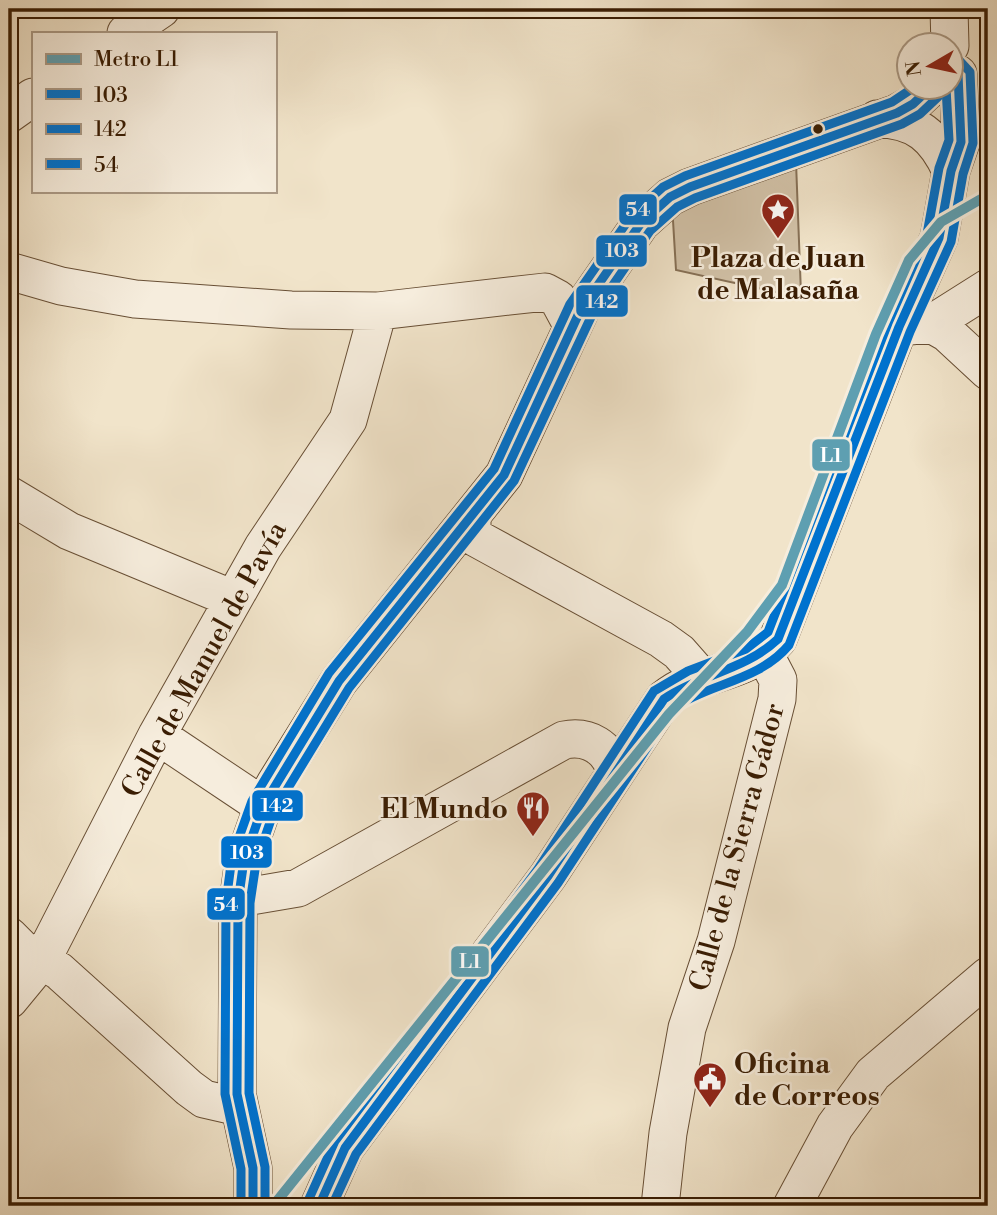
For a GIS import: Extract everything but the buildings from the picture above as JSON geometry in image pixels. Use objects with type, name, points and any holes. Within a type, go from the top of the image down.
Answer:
[{"type":"street","points":[[126,32],[161,9]]},
{"type":"street","points":[[949,9],[950,32]]},
{"type":"street","points":[[9,114],[32,98]]},
{"type":"street","points":[[253,1206],[253,1168],[239,1107],[238,902],[244,860],[263,806],[339,681],[504,475],[524,438],[572,325],[641,223],[670,197],[690,187],[877,119],[915,102]]},
{"type":"street","points":[[319,1206],[345,1148],[548,876],[664,699],[684,684],[701,677],[751,664],[765,654],[778,639],[915,325],[939,238],[951,171],[961,142],[959,102]]},
{"type":"street","points":[[877,119],[896,119],[914,124],[941,149],[951,171]]},
{"type":"street","points":[[9,271],[61,286],[135,299],[291,310],[378,311],[532,291],[545,292],[558,299],[572,325]]},
{"type":"street","points":[[915,325],[988,288]]},
{"type":"street","name":"Calle de Manuel de Pavía","points":[[9,1000],[42,960],[157,735],[263,547],[348,419],[378,311]]},
{"type":"street","points":[[915,325],[947,333],[988,371]]},
{"type":"street","points":[[9,495],[69,531],[233,599]]},
{"type":"street","points":[[472,518],[472,533],[476,538],[661,639],[679,652],[701,677]]},
{"type":"street","name":"Calle de la Sierra Gádor","points":[[660,1206],[668,1133],[687,1028],[716,941],[776,699],[778,680],[765,654]]},
{"type":"street","points":[[157,735],[263,806]]},
{"type":"street","points":[[238,902],[245,897],[298,888],[565,740],[576,738],[594,742],[604,750],[616,772]]},
{"type":"street","points":[[9,936],[22,949],[59,971],[189,1088],[204,1098],[239,1107]]},
{"type":"street","points":[[792,1206],[835,1126],[873,1074],[988,976]]},
{"type":"shaded area","points":[[796,162],[801,294],[798,297],[676,270],[672,204]]},
{"type":"metro line","name":"L1","points":[[273,1206],[669,714],[747,632],[782,585],[876,334],[909,260],[941,222],[988,195]]},
{"type":"transit line","name":"142","points":[[332,1206],[356,1154],[558,883],[673,708],[763,667],[789,645],[910,332],[951,242],[963,174],[973,143],[970,72],[965,67]]},
{"type":"transit line","name":"54","points":[[241,1206],[241,1169],[225,1094],[226,902],[232,857],[252,801],[329,673],[494,469],[570,304],[632,215],[663,187],[685,176],[895,100]]},
{"type":"transit line","name":"103","points":[[253,1206],[253,1168],[237,1094],[238,902],[244,860],[263,806],[339,681],[504,475],[580,311],[641,223],[670,197],[690,187],[897,113],[915,102]]},
{"type":"transit line","name":"142","points":[[265,1206],[265,1167],[249,1093],[250,903],[256,863],[274,811],[349,688],[514,481],[591,317],[650,231],[677,207],[695,198],[902,124],[920,114],[933,102]]},
{"type":"transit line","name":"54","points":[[308,1201],[335,1141],[538,869],[654,691],[688,671],[746,649],[768,632],[888,323],[927,234],[939,168],[949,140],[947,102]]},
{"type":"transit line","name":"103","points":[[319,1206],[345,1148],[548,876],[664,699],[693,683],[751,658],[778,639],[899,327],[939,238],[951,171],[961,142],[959,102]]},
{"type":"place","name":"Plaza de Juan de Malasaña","points":[[778,240]]},
{"type":"place","name":"El Mundo","points":[[533,838]]},
{"type":"place","name":"Oficina de Correos","points":[[710,1109]]}]
